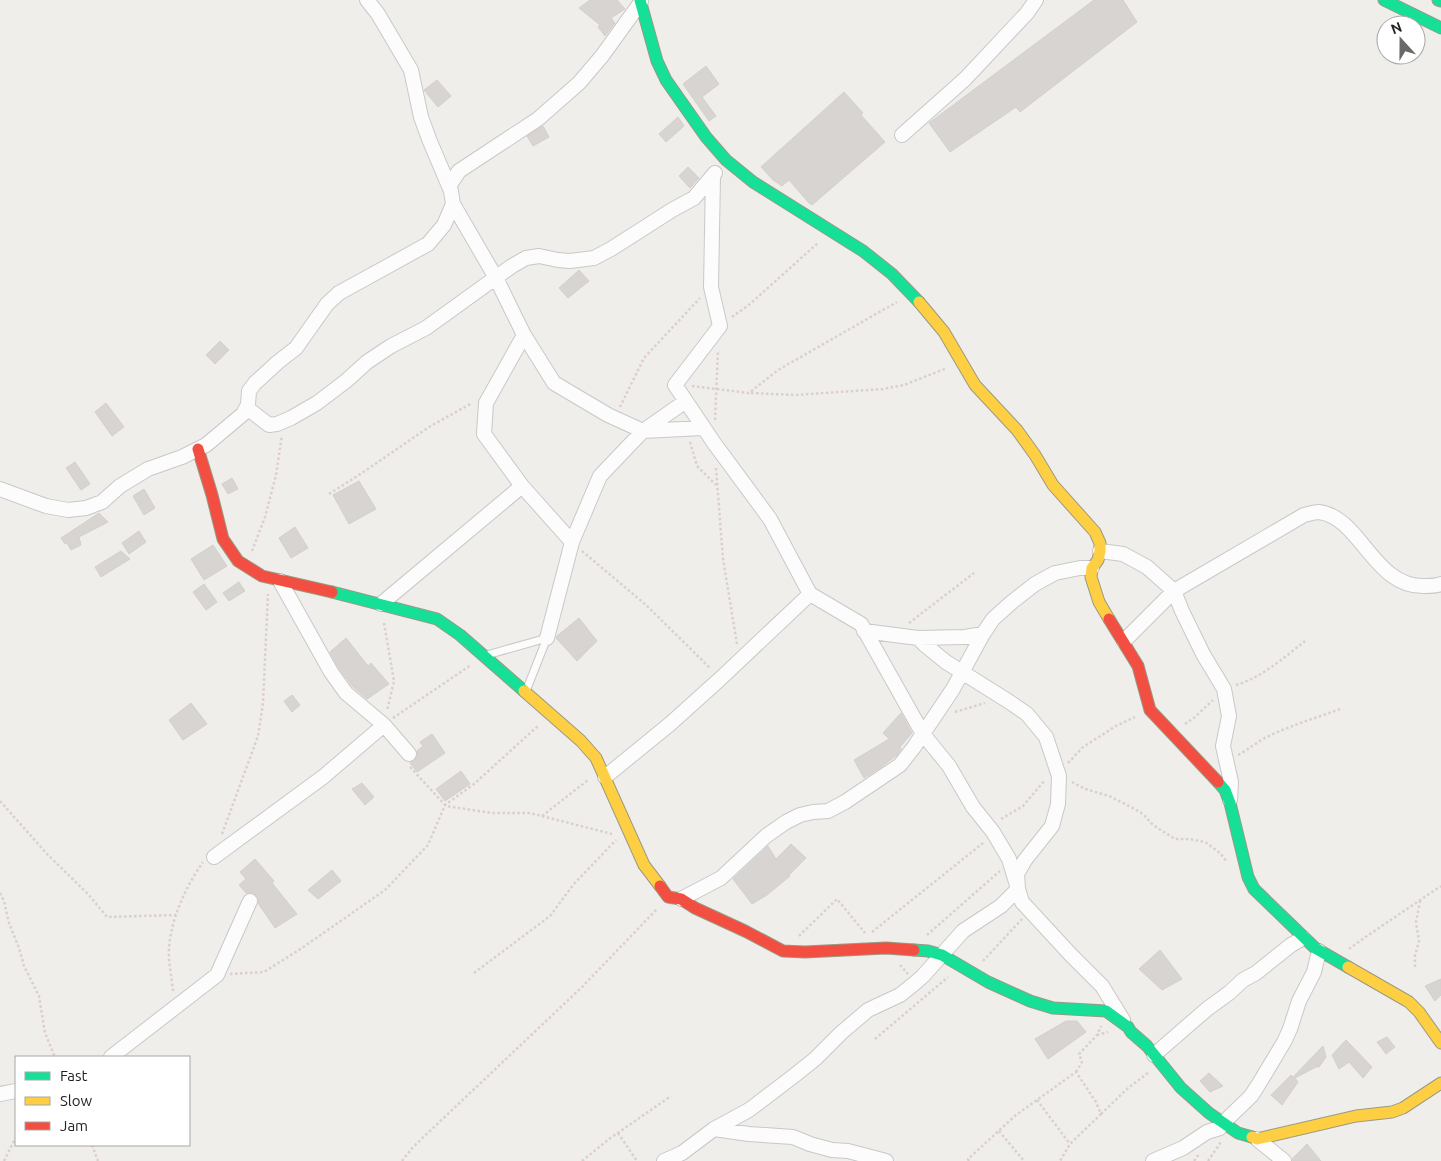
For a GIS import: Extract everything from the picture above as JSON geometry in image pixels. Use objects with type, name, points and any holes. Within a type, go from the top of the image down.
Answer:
[{"type":"main road","points":[[1384,0],[1441,28]]},
{"type":"main road","points":[[641,1],[657,61],[666,80],[706,137],[726,160],[753,182],[863,251],[892,274],[924,307],[944,332],[966,372],[984,396],[1017,430],[1053,485],[1095,532],[1100,543],[1100,551],[1098,560],[1092,568],[1091,577],[1099,602],[1138,666],[1150,710],[1225,790],[1230,802],[1248,877],[1254,889],[1302,938],[1319,951],[1409,1002],[1419,1012],[1441,1043]]},
{"type":"main road","points":[[198,449],[223,539],[238,561],[262,576],[437,619],[460,635],[581,740],[596,758],[644,865],[674,898],[783,951],[805,952],[886,948],[928,951],[942,955],[972,973],[1030,1002],[1053,1008],[1110,1008]]},
{"type":"main road","points":[[1128,1027],[1131,1032],[1148,1046],[1181,1088],[1209,1113],[1238,1133],[1257,1139],[1356,1116],[1392,1112],[1403,1108],[1441,1083]]},
{"type":"street","points":[[366,0],[378,14],[411,70],[421,117],[449,186],[453,204],[496,278],[524,335],[554,384],[614,418],[643,431],[703,428]]},
{"type":"street","points":[[902,135],[965,79],[1036,0]]},
{"type":"street","points":[[449,186],[459,171],[538,119],[579,84],[602,56],[641,1]]},
{"type":"street","points":[[247,408],[270,425],[284,421],[317,403],[367,362],[391,346],[426,328],[526,258],[539,256],[570,261],[594,258],[611,250],[672,210],[694,198],[726,160]]},
{"type":"street","points":[[442,168],[459,171]]},
{"type":"street","points":[[713,176],[711,287],[720,326],[675,385],[703,428],[770,519],[810,594],[861,624],[923,734],[949,766],[973,807],[992,830],[1010,861],[1022,902],[1071,955],[1094,976],[1102,986],[1110,1008],[1128,1027]]},
{"type":"street","points":[[0,489],[46,506],[68,510],[86,508],[102,502],[120,486],[148,469],[182,457],[206,444],[243,414],[248,405],[249,392],[255,384],[296,348],[327,304],[339,293],[428,244],[444,225],[453,204]]},
{"type":"street","points":[[524,335],[486,403],[484,434],[522,486],[572,542]]},
{"type":"street","points":[[547,638],[572,542],[600,476],[643,431],[686,401]]},
{"type":"street","points":[[381,604],[522,486]]},
{"type":"street","points":[[1124,641],[1174,591],[1304,515],[1318,512],[1333,517],[1348,530],[1386,572],[1399,580],[1416,587],[1441,584]]},
{"type":"street","points":[[1100,551],[1123,554],[1147,566],[1174,591],[1195,637],[1224,689],[1229,716],[1224,746],[1231,782],[1230,802]]},
{"type":"street","points":[[674,898],[721,878],[766,836],[786,822],[800,815],[828,811],[845,802],[900,765],[953,689],[993,619],[1035,584],[1055,573],[1080,568],[1092,568]]},
{"type":"street","points":[[274,579],[346,693],[384,725],[407,752]]},
{"type":"street","points":[[603,773],[670,724],[810,594]]},
{"type":"street","points":[[864,631],[918,638],[965,637],[983,634]]},
{"type":"street","points":[[664,1161],[682,1153],[714,1129],[749,1110],[815,1059],[868,1010],[900,995],[924,976],[963,931],[1001,906],[1018,889],[1017,874],[1025,860],[1052,826],[1058,804],[1057,771],[1046,737],[1027,714],[946,662],[918,638]]},
{"type":"street","points":[[214,857],[323,777],[384,725]]},
{"type":"street","points":[[111,1056],[217,975],[250,901]]},
{"type":"street","points":[[1158,1059],[1207,1009],[1229,994],[1243,980],[1256,973],[1290,945],[1302,938]]},
{"type":"street","points":[[1153,1161],[1182,1148],[1206,1132],[1227,1125],[1257,1088],[1290,1029],[1299,1001],[1314,972],[1319,951]]},
{"type":"street","points":[[0,1094],[15,1091]]},
{"type":"street","points":[[714,1129],[793,1137],[832,1150],[848,1151],[886,1161]]},
{"type":"street","points":[[1257,1139],[1284,1161]]},
{"type":"lane","points":[[484,656],[547,638]]},
{"type":"lane","points":[[526,692],[547,638]]},
{"type":"path","points":[[740,660],[723,559],[714,443],[720,326],[750,304],[831,231]]},
{"type":"path","points":[[614,418],[644,358],[711,287]]},
{"type":"path","points":[[749,393],[778,370],[911,294]]},
{"type":"path","points":[[675,385],[749,393],[795,395],[883,389],[904,385],[962,363]]},
{"type":"path","points":[[329,494],[429,427],[493,392]]},
{"type":"path","points":[[246,566],[265,518],[276,475],[284,421]]},
{"type":"path","points":[[686,429],[698,466],[717,486]]},
{"type":"path","points":[[572,542],[646,605],[720,679]]},
{"type":"path","points":[[895,635],[974,573]]},
{"type":"path","points":[[175,1008],[169,949],[176,915],[193,876],[206,857],[214,857],[258,736],[263,703],[274,579]]},
{"type":"path","points":[[381,604],[394,681],[384,725]]},
{"type":"path","points":[[384,725],[484,656]]},
{"type":"path","points":[[934,718],[1004,698]]},
{"type":"path","points":[[1226,761],[1251,748],[1266,737],[1305,720],[1340,709]]},
{"type":"path","points":[[783,951],[837,899],[867,936],[992,830],[1024,806],[1083,747],[1116,726],[1150,710]]},
{"type":"path","points":[[217,975],[264,972],[385,890],[428,845],[445,805],[474,784],[551,714]]},
{"type":"path","points":[[407,752],[399,755],[445,805],[492,813],[530,813],[620,836],[573,885],[550,916],[474,973]]},
{"type":"path","points":[[1057,771],[1085,789],[1109,796],[1131,807],[1143,814],[1153,825],[1175,839],[1205,842],[1220,853],[1231,867],[1248,877]]},
{"type":"path","points":[[542,816],[603,773]]},
{"type":"path","points":[[0,801],[47,854],[88,894],[107,917],[176,915]]},
{"type":"path","points":[[915,983],[898,962],[1010,861]]},
{"type":"path","points":[[1338,962],[1350,948],[1441,886]]},
{"type":"path","points":[[0,894],[4,901],[9,923],[24,966],[39,996],[45,1033],[56,1056]]},
{"type":"path","points":[[402,1161],[413,1147],[674,898]]},
{"type":"path","points":[[1415,967],[1415,956],[1419,941],[1416,922],[1420,901]]},
{"type":"path","points":[[972,973],[1030,911]]},
{"type":"path","points":[[876,1039],[960,966]]},
{"type":"path","points":[[969,1161],[968,1159],[1016,1115],[1076,1072],[1082,1062],[1080,1054],[1097,1035],[1110,1008]]},
{"type":"path","points":[[1060,1161],[1070,1144],[1158,1059]]},
{"type":"path","points":[[1076,1072],[1096,1102],[1101,1114]]},
{"type":"path","points":[[582,1161],[671,1096]]},
{"type":"path","points":[[1037,1100],[1070,1144]]},
{"type":"path","points":[[1208,1161],[1227,1125]]},
{"type":"path","points":[[999,1131],[1024,1161]]},
{"type":"path","points":[[618,1133],[637,1161]]},
{"type":"path","points":[[4,1161],[15,1139]]},
{"type":"path","points":[[92,1146],[98,1161]]},
{"type":"building","points":[[590,0],[617,0],[625,9],[611,18],[615,23],[605,36],[598,27],[600,25],[579,8]]},
{"type":"building","points":[[1094,0],[1123,0],[1137,22],[1020,112],[1016,107],[950,152],[929,123]]},
{"type":"building","points":[[706,66],[719,84],[702,97],[716,116],[709,121],[683,84]]},
{"type":"building","points":[[437,80],[451,96],[438,107],[424,90]]},
{"type":"building","points":[[844,92],[885,142],[812,205],[789,180],[782,186],[773,180],[761,167]]},
{"type":"building","points":[[678,117],[684,126],[666,142],[659,134]]},
{"type":"building","points":[[543,126],[549,137],[533,146],[527,136]]},
{"type":"building","points":[[688,167],[699,178],[690,188],[679,176]]},
{"type":"building","points":[[579,270],[589,281],[568,298],[559,288]]},
{"type":"building","points":[[220,341],[229,350],[215,364],[206,355]]},
{"type":"building","points":[[106,403],[124,427],[112,436],[95,412]]},
{"type":"building","points":[[75,462],[90,484],[81,490],[66,468]]},
{"type":"building","points":[[232,478],[238,489],[228,494],[222,484]]},
{"type":"building","points":[[359,481],[376,509],[349,524],[333,495]]},
{"type":"building","points":[[144,489],[155,508],[144,515],[133,496]]},
{"type":"building","points":[[99,513],[108,522],[79,537],[81,545],[71,550],[61,538]]},
{"type":"building","points":[[295,527],[308,548],[291,558],[279,538]]},
{"type":"building","points":[[139,531],[146,542],[129,554],[122,543]]},
{"type":"building","points":[[213,545],[227,566],[204,580],[191,559]]},
{"type":"building","points":[[121,551],[130,559],[101,577],[95,567]]},
{"type":"building","points":[[239,582],[245,591],[229,601],[223,593]]},
{"type":"building","points":[[204,584],[217,602],[206,610],[193,592]]},
{"type":"building","points":[[579,618],[597,641],[577,661],[556,638]]},
{"type":"building","points":[[346,638],[368,666],[371,663],[389,684],[367,699],[353,687],[338,667],[330,652]]},
{"type":"building","points":[[292,695],[300,705],[292,712],[284,701]]},
{"type":"building","points":[[191,703],[207,724],[183,740],[169,720]]},
{"type":"building","points":[[901,713],[912,733],[900,747],[901,749],[897,755],[864,778],[854,760],[889,739],[883,733]]},
{"type":"building","points":[[432,734],[445,753],[417,772],[410,763],[414,761],[417,757],[417,751],[423,746],[420,742]]},
{"type":"building","points":[[461,771],[470,784],[445,801],[436,789]]},
{"type":"building","points":[[362,783],[374,797],[365,805],[352,789]]},
{"type":"building","points":[[791,844],[806,858],[790,876],[767,895],[752,904],[733,879],[768,846],[776,859]]},
{"type":"building","points":[[255,859],[274,881],[272,883],[297,914],[275,928],[258,903],[257,896],[253,893],[246,893],[239,885],[246,879],[240,872]]},
{"type":"building","points":[[332,870],[341,881],[318,899],[308,890]]},
{"type":"building","points":[[1160,950],[1182,979],[1162,990],[1139,969]]},
{"type":"building","points":[[1441,979],[1441,995],[1435,1001],[1425,986]]},
{"type":"building","points":[[1066,1021],[1077,1021],[1086,1032],[1048,1059],[1035,1039]]},
{"type":"building","points":[[1387,1037],[1395,1047],[1386,1054],[1377,1042]]},
{"type":"building","points":[[1346,1040],[1372,1067],[1363,1078],[1349,1062],[1339,1069],[1332,1055]]},
{"type":"building","points":[[1323,1046],[1326,1057],[1319,1067],[1295,1078],[1298,1082],[1282,1105],[1271,1095],[1291,1075],[1293,1077]]},
{"type":"building","points":[[1209,1073],[1223,1086],[1210,1092],[1200,1081]]},
{"type":"building","points":[[1307,1144],[1321,1161],[1293,1161],[1292,1159]]},
{"type":"traffic: fast","points":[[640,0],[657,61],[666,80],[706,137],[726,160],[753,182],[863,251],[892,274],[919,302]]},
{"type":"traffic: fast","points":[[1384,0],[1441,28]]},
{"type":"traffic: fast","points":[[332,592],[437,619],[460,635],[524,691]]},
{"type":"traffic: fast","points":[[1218,782],[1225,790],[1230,803],[1248,877],[1254,889],[1315,948],[1348,967]]},
{"type":"traffic: fast","points":[[914,950],[942,955],[988,982],[1030,1001],[1053,1008],[1106,1011],[1128,1027],[1147,1046],[1181,1088],[1209,1113],[1238,1133],[1252,1137]]},
{"type":"traffic: slow","points":[[919,302],[944,332],[975,385],[1017,430],[1053,485],[1095,532],[1100,543],[1100,551],[1098,560],[1092,568],[1091,577],[1099,602],[1109,619]]},
{"type":"traffic: slow","points":[[524,691],[581,741],[596,758],[644,865],[660,886]]},
{"type":"traffic: slow","points":[[1348,967],[1409,1002],[1419,1012],[1441,1043]]},
{"type":"traffic: slow","points":[[1252,1137],[1257,1139],[1356,1116],[1392,1112],[1403,1108],[1441,1083]]},
{"type":"traffic: jam","points":[[198,449],[223,539],[238,561],[262,576],[332,592]]},
{"type":"traffic: jam","points":[[1109,619],[1138,666],[1150,710],[1218,782]]},
{"type":"traffic: jam","points":[[660,886],[668,897],[681,899],[695,908],[783,951],[805,952],[886,948],[914,950]]}]
